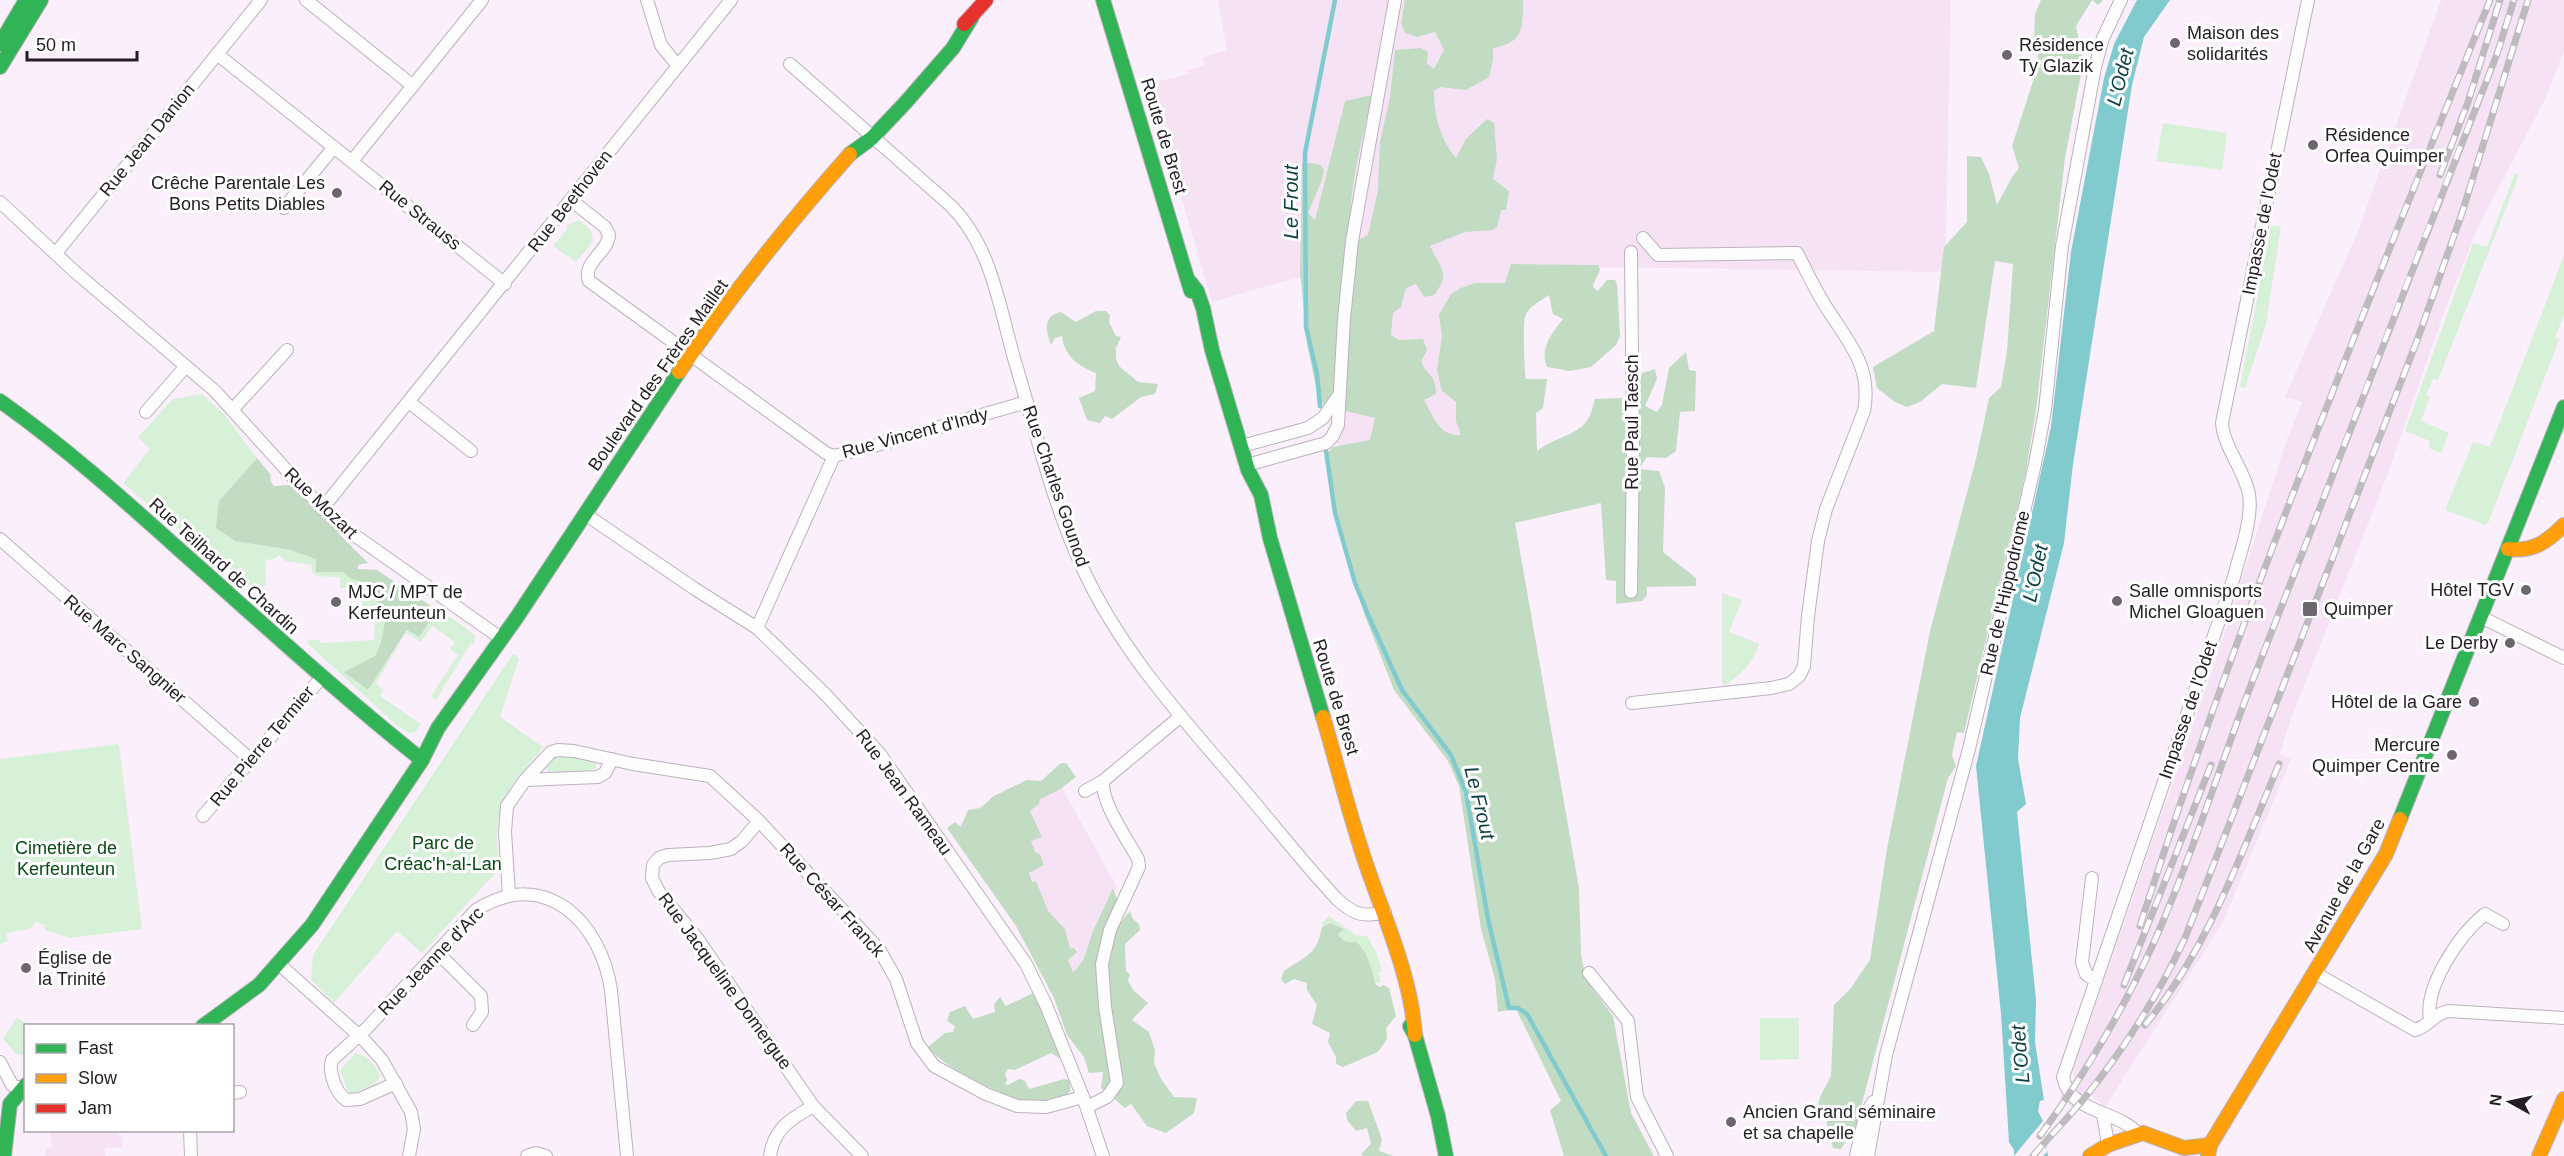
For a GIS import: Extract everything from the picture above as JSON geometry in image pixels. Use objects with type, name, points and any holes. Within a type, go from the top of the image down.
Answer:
[{"type":"main road","points":[[0,44],[27,0]]},
{"type":"main road","points":[[0,67],[41,0]]},
{"type":"main road","name":"Boulevard des Frères Maillet","points":[[207,1024],[239,1001],[279,964],[312,925],[422,760],[440,742],[450,721],[502,639],[690,355],[748,276],[812,197],[953,48],[972,17],[986,0]]},
{"type":"main road","name":"Route de Brest","points":[[1103,0],[1190,282],[1197,291],[1203,308],[1212,350],[1248,467],[1261,495],[1270,538],[1367,867],[1369,890],[1380,913],[1404,1012],[1415,1035],[1438,1116],[1446,1156]]},
{"type":"main road","name":"Rue Teilhard de Chardin","points":[[0,401],[34,425],[98,477],[322,677],[422,760]]},
{"type":"main road","name":"Avenue de la Gare","points":[[2209,1150],[2386,854],[2564,407]]},
{"type":"main road","points":[[2508,549],[2525,551],[2536,548],[2544,544],[2564,525]]},
{"type":"main road","points":[[4,1156],[10,1104],[23,1087]]},
{"type":"main road","points":[[2539,1156],[2564,1099]]},
{"type":"main road","name":"Route de Brest","points":[[1438,1116],[1457,1156]]},
{"type":"main road","points":[[2090,1156],[2108,1145],[2134,1138],[2138,1134],[2150,1136],[2175,1153],[2209,1150]]},
{"type":"street","name":"Rue Jean Danion","points":[[56,253],[261,0]]},
{"type":"street","points":[[306,0],[413,86]]},
{"type":"street","points":[[352,161],[482,0]]},
{"type":"street","points":[[647,0],[661,45],[678,66]]},
{"type":"street","name":"Rue Beethoven","points":[[322,509],[731,0]]},
{"type":"street","points":[[1248,467],[1321,445],[1330,439],[1338,425],[1346,292],[1357,209],[1395,0]]},
{"type":"street","name":"Rue de l'Hippodrome","points":[[1868,1156],[1877,1100],[1895,1020],[1969,749],[2032,475],[2045,410],[2067,216],[2095,67],[2108,24],[2121,0]]},
{"type":"street","name":"Impasse de l'Odet","points":[[2138,1134],[2119,1120],[2081,1102],[2067,1087],[2063,1077],[2234,577],[2243,539],[2248,493],[2225,437],[2222,423],[2308,0]]},
{"type":"street","name":"Rue Strauss","points":[[218,54],[505,284]]},
{"type":"street","name":"Rue Charles Gounod","points":[[790,64],[950,206],[972,231],[988,268],[1063,520],[1085,573],[1131,651],[1181,716],[1336,899],[1354,913],[1363,916],[1380,913]]},
{"type":"street","points":[[284,208],[334,147]]},
{"type":"street","name":"Rue Vincent d'Indy","points":[[571,200],[604,227],[609,235],[606,247],[587,271],[589,281],[820,449],[834,456],[1027,402]]},
{"type":"street","name":"Rue Mozart","points":[[0,202],[233,409],[322,509],[371,549],[502,639]]},
{"type":"street","points":[[1632,703],[1770,688],[1789,684],[1799,676],[1804,666],[1810,595],[1818,541],[1826,509],[1862,418],[1867,397],[1867,382],[1863,368],[1827,309],[1797,253],[1658,255],[1643,238]]},
{"type":"street","name":"Rue Paul Taesch","points":[[1631,252],[1633,449],[1631,592]]},
{"type":"street","points":[[233,409],[287,350]]},
{"type":"street","points":[[146,412],[186,366]]},
{"type":"street","points":[[1242,446],[1308,428],[1323,418],[1338,398]]},
{"type":"street","points":[[409,402],[471,451]]},
{"type":"street","points":[[757,628],[834,456]]},
{"type":"street","name":"Rue Jean Rameau","points":[[585,514],[757,628],[857,727],[889,766],[1026,964],[1046,1005],[1085,1102],[1102,1156]]},
{"type":"street","name":"Rue Marc Sangnier","points":[[0,539],[251,760]]},
{"type":"street","points":[[2481,617],[2564,658]]},
{"type":"street","name":"Rue Pierre Termier","points":[[203,816],[322,677]]},
{"type":"street","points":[[1085,791],[1104,782],[1181,716]]},
{"type":"street","name":"Rue César Franck","points":[[525,780],[543,759],[558,750],[710,776],[759,821],[879,949],[896,979],[917,1043],[934,1066],[986,1094],[1017,1106],[1046,1107],[1107,1097],[1117,1083],[1102,972],[1106,943],[1138,874],[1139,863],[1109,803],[1103,787],[1104,782]]},
{"type":"street","points":[[509,895],[506,813],[510,801],[525,780],[598,777],[605,773],[612,759]]},
{"type":"street","name":"Rue Jacqueline Domergue","points":[[759,821],[737,846],[725,851],[659,858],[653,865],[652,878],[659,892],[697,938],[813,1106]]},
{"type":"street","points":[[2092,878],[2082,962],[2085,974],[2096,981]]},
{"type":"street","name":"Rue Jeanne d'Arc","points":[[396,1083],[354,1101],[343,1099],[330,1072],[330,1066],[332,1060],[358,1036],[476,910],[491,901],[509,895],[536,895],[560,903],[588,930],[603,958],[611,990],[627,1156]]},
{"type":"street","points":[[2430,1020],[2429,1007],[2433,989],[2467,934],[2485,914],[2503,924]]},
{"type":"street","points":[[436,952],[482,996],[482,1012],[473,1025]]},
{"type":"street","points":[[279,964],[377,1053],[407,1101],[413,1121],[413,1141],[409,1156]]},
{"type":"street","points":[[1589,973],[1628,1021],[1636,1097],[1667,1156]]},
{"type":"street","points":[[2315,973],[2410,1029],[2418,1030],[2441,1013],[2449,1011],[2564,1018]]},
{"type":"street","points":[[0,1062],[12,1085],[23,1087]]},
{"type":"street","points":[[1856,1156],[1870,1104],[1877,1100]]},
{"type":"street","points":[[770,1156],[773,1138],[783,1125],[813,1106],[862,1156]]},
{"type":"street","points":[[2103,1114],[2108,1145]]},
{"type":"street","points":[[190,1132],[191,1156]]},
{"type":"street","points":[[527,1156],[536,1153],[546,1156]]},
{"type":"shaded area","points":[[1218,0],[1951,0],[1945,272],[1512,266],[1506,456],[1339,451],[1319,367],[1307,279],[1298,278],[1212,302],[1148,84],[1189,74],[1188,70],[1204,65],[1202,58],[1227,50]]},
{"type":"shaded area","points":[[2441,0],[2564,0],[2564,51],[2545,99],[2478,227],[2442,318],[2387,476],[2290,721],[2280,754],[2291,759],[2223,922],[2105,1107],[2090,1095],[2077,1111],[2060,1098],[2074,1081],[2073,1069],[2214,665],[2285,445],[2302,402],[2285,397],[2358,231]]},
{"type":"shaded area","points":[[1056,777],[1117,887],[1102,928],[1083,1004],[957,828],[974,809]]},
{"type":"shaded area","points":[[50,1132],[117,1132],[118,1135],[122,1135],[123,1147],[105,1148],[105,1156],[45,1156],[46,1148],[52,1149]]},
{"type":"green space","points":[[1405,0],[1523,0],[1520,32],[1511,42],[1493,48],[1489,77],[1466,90],[1440,87],[1434,91],[1439,127],[1450,151],[1456,158],[1466,139],[1487,119],[1494,123],[1497,159],[1493,179],[1509,191],[1506,210],[1501,210],[1497,227],[1493,230],[1465,232],[1430,246],[1441,266],[1443,276],[1439,288],[1434,295],[1424,297],[1416,284],[1406,288],[1401,307],[1393,313],[1391,335],[1399,340],[1423,339],[1427,350],[1421,361],[1436,387],[1436,394],[1424,400],[1434,419],[1447,433],[1460,435],[1456,422],[1456,402],[1442,391],[1437,370],[1442,336],[1439,315],[1451,294],[1461,288],[1475,283],[1505,283],[1511,264],[1598,265],[1600,270],[1593,285],[1594,288],[1598,291],[1607,280],[1615,280],[1617,284],[1620,336],[1616,345],[1591,367],[1570,371],[1547,367],[1546,348],[1563,319],[1553,314],[1549,295],[1532,307],[1525,317],[1526,379],[1547,379],[1543,408],[1536,413],[1537,451],[1581,427],[1589,417],[1595,399],[1622,398],[1626,404],[1637,395],[1642,373],[1655,369],[1657,379],[1645,406],[1657,412],[1662,405],[1669,368],[1686,352],[1689,370],[1696,371],[1695,411],[1680,412],[1676,451],[1666,458],[1647,457],[1639,469],[1659,471],[1665,488],[1663,552],[1696,578],[1696,586],[1647,587],[1647,595],[1642,601],[1616,604],[1616,581],[1606,580],[1601,503],[1515,523],[1579,888],[1581,954],[1586,980],[1613,1016],[1631,1113],[1654,1156],[1564,1156],[1550,1110],[1561,1101],[1516,1009],[1498,1012],[1495,979],[1481,929],[1459,786],[1448,761],[1394,690],[1365,616],[1336,523],[1326,454],[1333,447],[1370,440],[1375,418],[1328,407],[1319,401],[1307,344],[1300,272],[1302,164],[1320,165],[1324,170],[1308,213],[1315,220],[1345,101],[1372,95],[1350,209],[1351,244],[1368,235],[1378,190],[1380,142],[1390,97],[1395,50],[1421,48],[1428,52],[1427,64],[1434,69],[1444,50],[1435,32],[1417,37],[1405,33],[1401,23]]},
{"type":"green space","points":[[2041,0],[2092,0],[2076,26],[2083,63],[2065,158],[2036,410],[2026,471],[1964,733],[1957,732],[1952,755],[1956,766],[1948,778],[1856,1126],[1841,1149],[1833,1148],[1824,1111],[1818,1106],[1831,1076],[1834,1005],[1850,989],[1870,960],[1887,849],[1930,631],[1976,459],[1989,398],[2001,387],[2007,351],[2013,264],[1995,261],[1976,388],[1942,384],[1920,402],[1907,407],[1895,402],[1877,388],[1873,367],[1934,331],[1944,247],[1967,222],[1967,156],[1981,157],[1989,174],[1997,205],[2019,168],[2012,146],[2039,63],[2034,39],[2035,14]]},
{"type":"green space","points":[[2092,0],[2103,0],[2098,5]]},
{"type":"green space","points":[[2163,123],[2227,133],[2222,170],[2156,161]]},
{"type":"green space","points":[[2515,173],[2519,175],[2438,380],[2433,379],[2426,395],[2430,397],[2421,421],[2449,433],[2441,453],[2429,448],[2430,441],[2405,431],[2473,243],[2487,247]]},
{"type":"green space","points":[[578,220],[593,235],[587,250],[576,262],[553,246],[567,226]]},
{"type":"green space","points":[[2271,226],[2281,226],[2266,324],[2245,388],[2240,387]]},
{"type":"green space","points":[[2564,256],[2564,315],[2555,337],[2559,340],[2489,521],[2486,525],[2445,510],[2473,442],[2490,447]]},
{"type":"green space","points":[[1096,311],[1106,311],[1110,315],[1109,322],[1116,336],[1121,337],[1116,348],[1116,359],[1119,366],[1138,382],[1158,384],[1155,394],[1141,397],[1112,419],[1105,416],[1100,423],[1087,420],[1079,398],[1095,391],[1096,373],[1083,367],[1069,355],[1062,336],[1055,338],[1051,345],[1047,329],[1048,320],[1055,314],[1061,312],[1076,322]]},
{"type":"green space","points":[[202,394],[224,414],[257,458],[219,501],[217,528],[235,541],[290,550],[317,559],[316,572],[343,572],[351,579],[367,583],[379,604],[385,622],[381,642],[375,656],[345,672],[368,690],[406,633],[376,683],[383,690],[380,696],[421,724],[415,732],[408,733],[395,724],[307,643],[309,640],[319,640],[321,643],[374,640],[376,610],[373,607],[362,607],[362,587],[340,588],[340,577],[317,576],[313,573],[311,565],[286,561],[279,555],[274,559],[265,560],[266,584],[257,593],[190,532],[173,526],[123,483],[150,449],[138,437],[173,399]]},
{"type":"green space","points":[[257,458],[271,475],[270,480],[274,486],[290,485],[368,563],[358,565],[358,569],[377,570],[440,612],[432,618],[419,637],[407,630],[368,690],[344,672],[375,656],[381,642],[385,622],[379,604],[367,583],[351,579],[343,572],[316,572],[316,559],[290,550],[235,541],[216,528],[219,501]]},
{"type":"green space","points":[[1722,593],[1742,600],[1729,632],[1759,644],[1746,668],[1724,686],[1722,682]]},
{"type":"green space","points":[[440,612],[475,635],[474,644],[471,643],[436,700],[431,696],[458,655],[450,649],[455,642],[432,626],[421,642],[406,633],[408,630],[419,637],[432,618]]},
{"type":"green space","name":"Parc de Créac'h-al-Lan","points":[[513,654],[519,658],[500,717],[543,747],[515,782],[502,805],[497,837],[500,868],[422,953],[397,931],[334,1003],[311,980],[313,955]]},
{"type":"green space","name":"Cimetière de Kerfeunteun","points":[[119,744],[142,929],[70,938],[45,930],[44,924],[35,922],[32,928],[6,933],[8,941],[0,944],[0,759]]},
{"type":"green space","points":[[562,754],[596,760],[596,769],[558,773],[547,771],[544,765],[552,758]]},
{"type":"green space","points":[[1061,763],[1066,763],[1076,777],[1059,790],[1040,799],[1039,804],[1030,811],[1042,837],[1031,841],[1044,865],[1029,873],[1032,882],[1036,881],[1048,911],[1065,929],[1070,949],[1074,948],[1077,952],[1068,960],[1073,972],[1084,958],[1093,931],[1113,888],[1118,902],[1113,932],[1130,911],[1133,919],[1139,924],[1140,930],[1125,944],[1126,971],[1130,974],[1128,981],[1134,991],[1148,1003],[1132,1020],[1149,1032],[1155,1050],[1154,1063],[1161,1079],[1174,1097],[1197,1098],[1194,1113],[1166,1133],[1147,1126],[1131,1104],[1125,1108],[1101,1088],[1103,1072],[1089,1073],[1084,1057],[1067,1035],[1054,998],[1016,926],[947,828],[955,822],[961,827],[968,810],[981,808],[992,797],[1027,780],[1041,781]]},
{"type":"green space","points":[[1329,916],[1356,935],[1367,936],[1377,954],[1382,971],[1379,972],[1381,982],[1374,984],[1370,966],[1366,960],[1338,934],[1344,929],[1330,923],[1323,926],[1322,923]]},
{"type":"green space","points":[[1330,923],[1344,929],[1338,934],[1344,940],[1360,945],[1371,967],[1375,984],[1389,988],[1396,1016],[1386,1028],[1387,1039],[1378,1052],[1343,1067],[1336,1064],[1336,1057],[1328,1042],[1330,1033],[1312,1024],[1317,1005],[1307,990],[1307,983],[1294,979],[1285,984],[1281,979],[1284,971],[1313,950],[1322,927]]},
{"type":"green space","points":[[1033,993],[1054,1033],[1061,1059],[1051,1053],[1015,1070],[1008,1069],[1005,1074],[1007,1080],[1005,1084],[1008,1085],[1019,1079],[1025,1081],[1029,1089],[1064,1079],[1070,1080],[1070,1091],[1064,1099],[1032,1102],[1012,1097],[985,1086],[957,1070],[944,1062],[928,1047],[945,1033],[953,1032],[955,1026],[947,1021],[950,1012],[965,1006],[973,1019],[995,1012],[994,1004],[1000,997],[1006,1006]]},
{"type":"green space","points":[[17,1018],[28,1024],[24,1024],[24,1056],[15,1053],[3,1038]]},
{"type":"green space","points":[[1760,1018],[1799,1018],[1799,1059],[1760,1060]]},
{"type":"green space","points":[[356,1053],[371,1062],[380,1076],[375,1084],[352,1094],[348,1092],[340,1070]]},
{"type":"green space","points":[[1356,1101],[1368,1101],[1382,1139],[1379,1151],[1394,1156],[1363,1156],[1361,1154],[1371,1144],[1367,1128],[1356,1131],[1347,1120],[1346,1113]]},
{"type":"water","name":"L'Odet","points":[[2137,0],[2170,0],[2144,37],[2132,85],[2073,464],[2064,543],[2020,718],[2018,759],[2026,804],[2017,812],[2036,1000],[2035,1042],[2044,1100],[2040,1101],[2038,1111],[2043,1121],[2048,1156],[2014,1156],[2014,1150],[2009,1142],[2001,1014],[1976,766],[2051,427],[2071,252],[2104,78],[2114,44]]},
{"type":"pier","points":[[2043,1121],[2047,1152],[2043,1156],[2014,1156]]},
{"type":"waterway","name":"Le Frout","points":[[1320,406],[1317,374],[1306,327],[1305,153],[1335,0]]},
{"type":"waterway","name":"Le Frout","points":[[1326,451],[1335,513],[1355,583],[1402,690],[1451,755],[1466,792],[1488,919],[1509,1008],[1518,1008],[1527,1014],[1606,1156]]},
{"type":"railway","points":[[2140,926],[2219,692],[2262,576],[2351,345],[2490,0]]},
{"type":"railway","points":[[2440,175],[2468,102],[2500,0]]},
{"type":"railway","points":[[2040,1136],[2072,1090],[2116,1018],[2168,910],[2254,677],[2497,54],[2514,0]]},
{"type":"railway","points":[[2033,1156],[2112,1063],[2151,1002],[2185,938],[2418,338],[2462,213],[2528,0]]},
{"type":"railway","points":[[2145,1025],[2167,996],[2205,933],[2237,866],[2279,764]]},
{"type":"railway","points":[[2124,985],[2211,765]]},
{"type":"traffic: fast","points":[[0,44],[26,0]]},
{"type":"traffic: fast","points":[[0,67],[41,0]]},
{"type":"traffic: fast","points":[[1103,0],[1191,291]]},
{"type":"traffic: fast","points":[[850,154],[872,138],[906,102],[953,48],[972,17]]},
{"type":"traffic: fast","points":[[1190,282],[1197,291],[1203,308],[1212,350],[1248,470],[1261,495],[1270,538],[1323,717]]},
{"type":"traffic: fast","points":[[206,1024],[259,985],[312,925],[422,760],[438,728],[517,617],[679,372]]},
{"type":"traffic: fast","points":[[0,401],[93,474],[330,684],[422,760]]},
{"type":"traffic: fast","points":[[2400,819],[2564,407]]},
{"type":"traffic: fast","points":[[1410,1026],[1415,1035],[1438,1116],[1446,1156]]},
{"type":"traffic: fast","points":[[4,1156],[10,1104],[24,1087]]},
{"type":"traffic: slow","points":[[679,372],[761,260],[850,154]]},
{"type":"traffic: slow","points":[[2508,549],[2532,547],[2552,536],[2564,525]]},
{"type":"traffic: slow","points":[[1323,717],[1361,849],[1403,971],[1413,1013],[1415,1035]]},
{"type":"traffic: slow","points":[[2208,1156],[2210,1145],[2386,854],[2400,819]]},
{"type":"traffic: slow","points":[[2539,1156],[2564,1099]]},
{"type":"traffic: slow","points":[[2090,1156],[2108,1145],[2143,1133],[2184,1148],[2210,1145]]},
{"type":"traffic: jam","points":[[964,24],[986,0]]},
{"type":"place","name":"Maison des solidarités","points":[[2175,43]]},
{"type":"place","name":"Résidence Ty Glazik","points":[[2007,55]]},
{"type":"place","name":"Résidence Orfea Quimper","points":[[2313,145]]},
{"type":"place","name":"Crêche Parentale Les Bons Petits Diables","points":[[337,193]]},
{"type":"place","name":"Hôtel TGV","points":[[2526,590]]},
{"type":"place","name":"Salle omnisports Michel Gloaguen","points":[[2117,601]]},
{"type":"place","name":"MJC / MPT de Kerfeunteun","points":[[336,602]]},
{"type":"place","name":"Quimper","points":[[2310,609]]},
{"type":"place","name":"Le Derby","points":[[2510,643]]},
{"type":"place","name":"Hôtel de la Gare","points":[[2474,702]]},
{"type":"place","name":"Mercure Quimper Centre","points":[[2452,755]]},
{"type":"place","name":"Église de la Trinité","points":[[26,968]]},
{"type":"place","name":"Ancien Grand séminaire et sa chapelle","points":[[1731,1122]]}]
